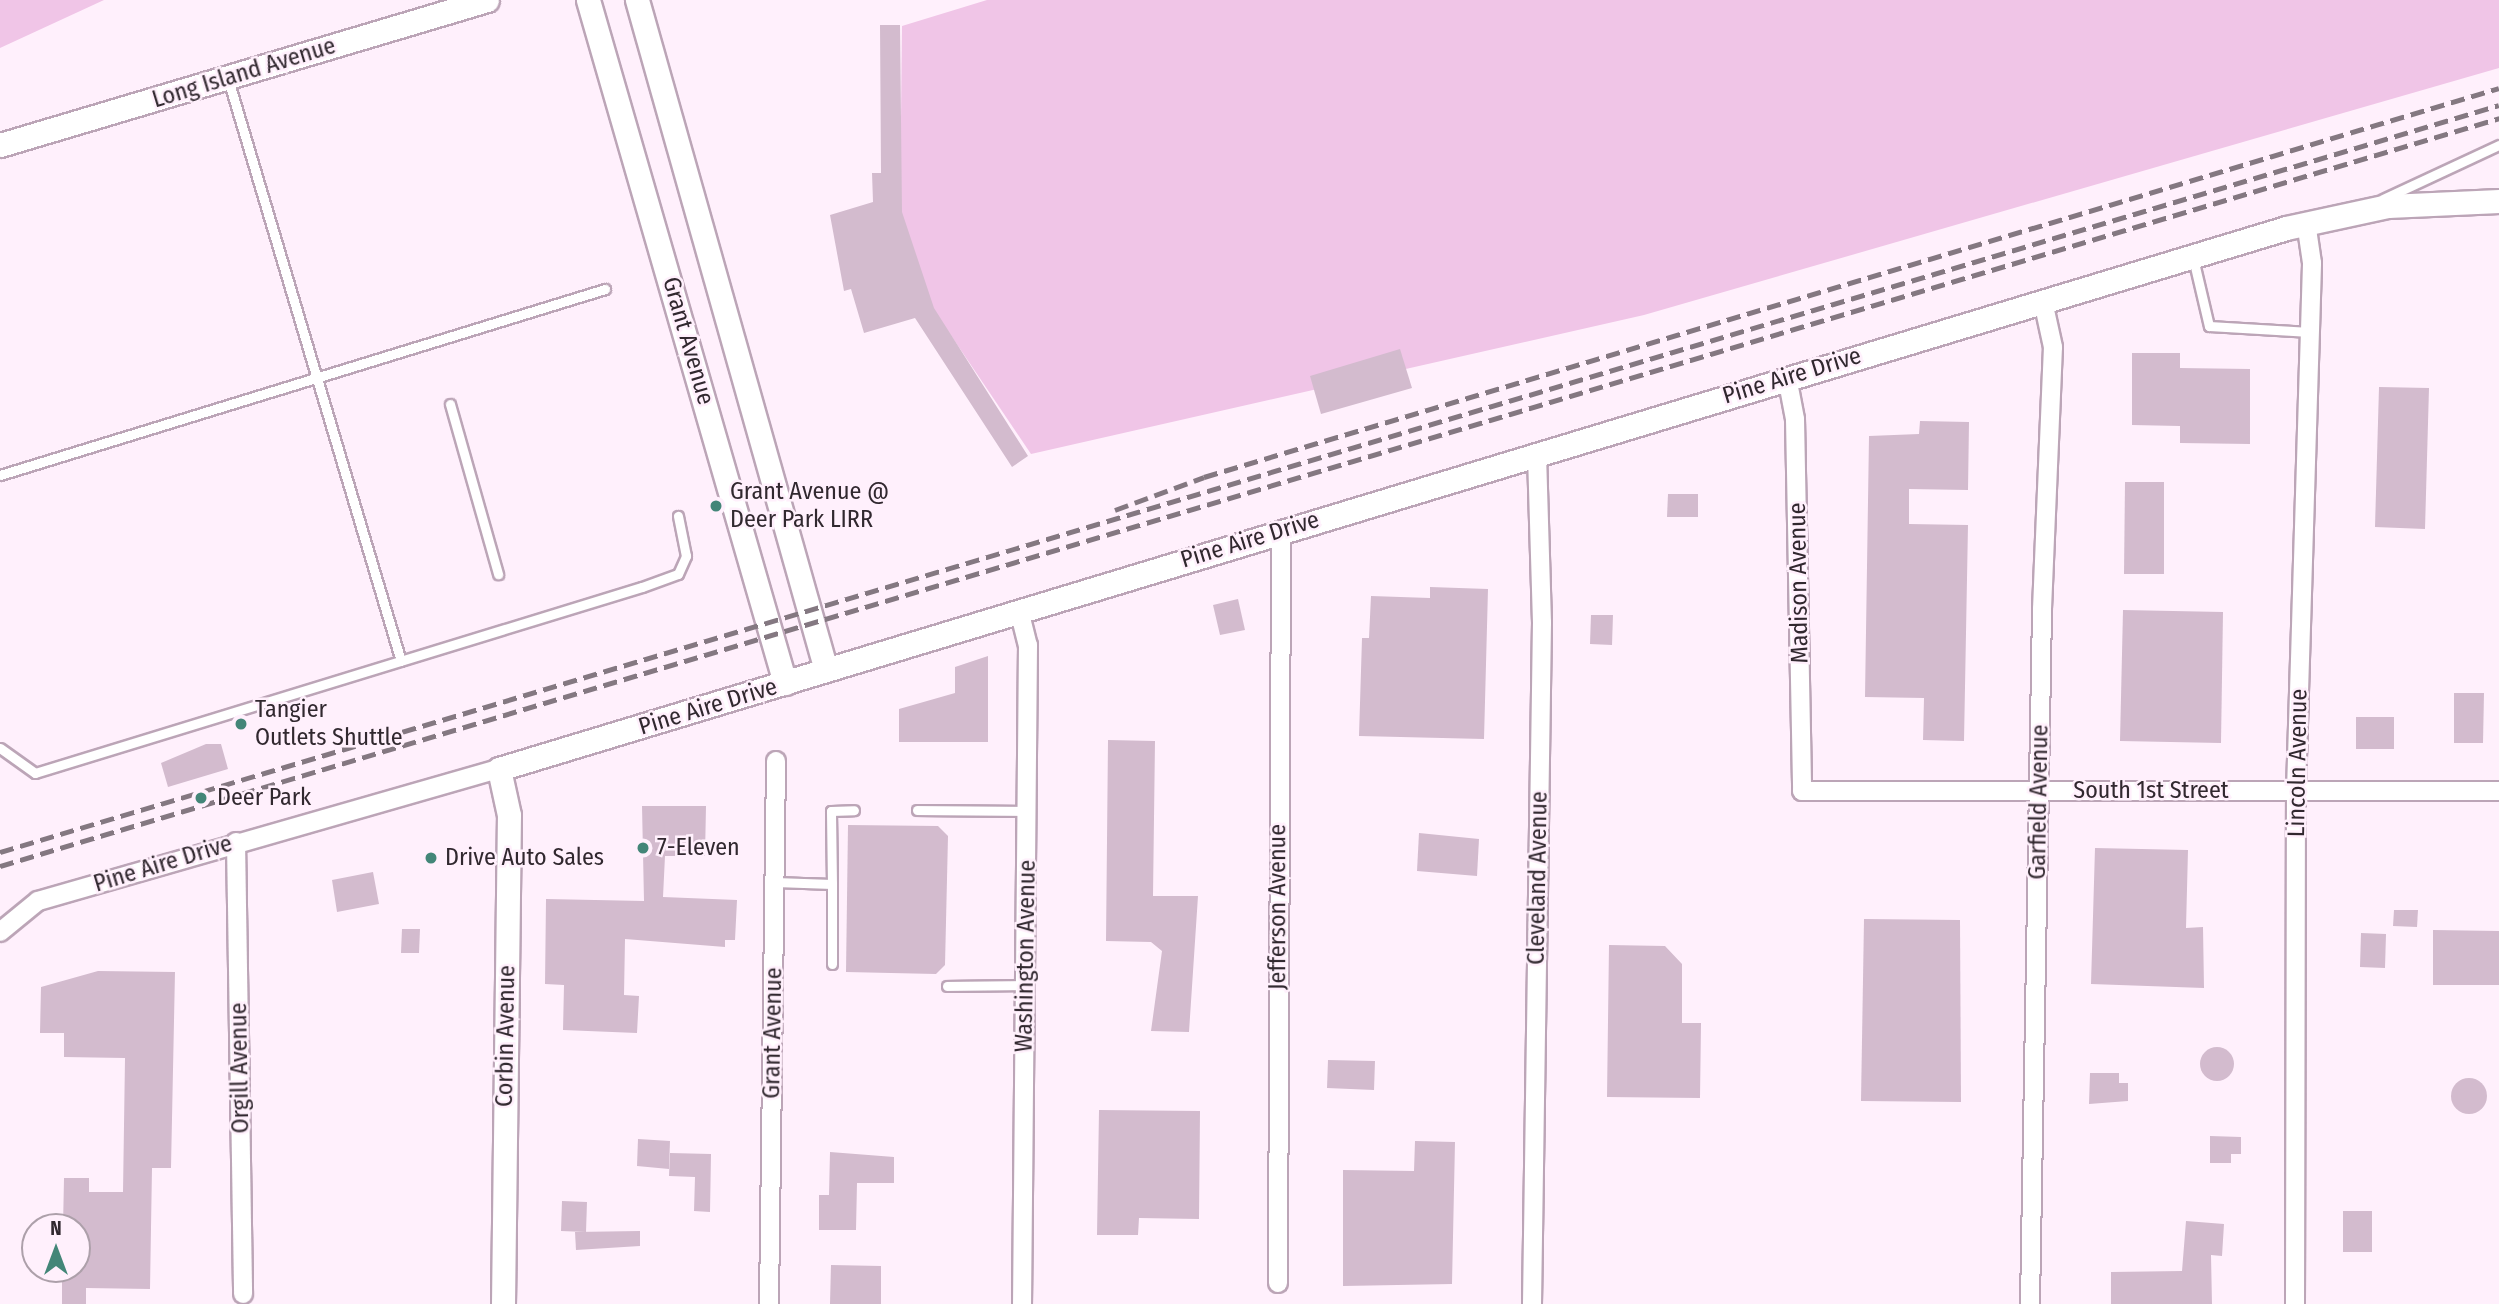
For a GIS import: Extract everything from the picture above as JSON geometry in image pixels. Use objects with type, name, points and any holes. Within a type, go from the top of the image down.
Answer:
[{"type":"street","name":"Long Island Avenue","points":[[0,145],[486,0]]},
{"type":"street","name":"Grant Avenue","points":[[588,0],[785,683]]},
{"type":"street","name":"Grant Avenue","points":[[637,0],[826,670]]},
{"type":"street","name":"Pine Aire Drive","points":[[5,926],[38,901],[236,842],[499,769],[2306,222],[2363,209],[2499,201]]},
{"type":"street","name":"Lincoln Avenue","points":[[2295,1304],[2297,791],[2310,332],[2306,222]]},
{"type":"street","name":"Garfield Avenue","points":[[2030,1304],[2040,791],[2053,347],[2043,301]]},
{"type":"street","name":"Madison Avenue","points":[[1787,377],[1796,447],[1802,791]]},
{"type":"street","name":"Cleveland Avenue","points":[[1532,1304],[1542,623],[1537,453]]},
{"type":"street","name":"Jefferson Avenue","points":[[1278,1283],[1281,531]]},
{"type":"street","name":"Washington Avenue","points":[[1019,610],[1028,645],[1022,1304]]},
{"type":"street","name":"Grant Avenue","points":[[769,1304],[776,761]]},
{"type":"street","name":"Corbin Avenue","points":[[499,769],[509,815],[503,1304]]},
{"type":"street","name":"South 1st Street","points":[[1802,791],[2499,792]]},
{"type":"street","name":"Orgill Avenue","points":[[236,842],[243,1294]]},
{"type":"lane","points":[[227,78],[401,661]]},
{"type":"lane","points":[[2363,209],[2499,145]]},
{"type":"lane","points":[[2193,256],[2209,326],[2310,332]]},
{"type":"lane","points":[[0,475],[314,376],[605,289]]},
{"type":"lane","points":[[450,404],[498,575]]},
{"type":"lane","points":[[0,748],[35,773],[678,574],[686,556],[678,516]]},
{"type":"lane","points":[[832,964],[831,811],[854,810]]},
{"type":"lane","points":[[917,810],[1028,811]]},
{"type":"lane","points":[[775,882],[832,884]]},
{"type":"lane","points":[[947,986],[1026,985]]},
{"type":"shaded area","points":[[0,0],[104,0],[0,48]]},
{"type":"shaded area","points":[[987,0],[2499,0],[2499,68],[1644,315],[1031,454],[925,297],[900,208],[902,26]]},
{"type":"building","points":[[880,25],[900,25],[902,212],[934,308],[1028,456],[1012,467],[915,318],[864,333],[851,289],[844,291],[830,215],[873,202],[872,173],[881,173]]},
{"type":"building","points":[[1400,349],[1412,388],[1321,414],[1310,376]]},
{"type":"building","points":[[2132,353],[2180,353],[2180,368],[2250,369],[2250,444],[2180,443],[2180,426],[2132,425]]},
{"type":"building","points":[[2379,387],[2429,388],[2425,529],[2375,527]]},
{"type":"building","points":[[1920,421],[1969,422],[1968,490],[1909,489],[1909,524],[1968,525],[1964,741],[1923,740],[1924,698],[1865,697],[1869,436],[1919,434]]},
{"type":"building","points":[[2125,482],[2164,482],[2164,574],[2124,574]]},
{"type":"building","points":[[1668,494],[1698,494],[1698,517],[1667,517]]},
{"type":"building","points":[[1430,587],[1488,589],[1484,739],[1359,736],[1362,638],[1369,638],[1371,596],[1430,598]]},
{"type":"building","points":[[1238,599],[1245,630],[1220,635],[1213,605]]},
{"type":"building","points":[[2123,610],[2223,612],[2221,743],[2120,741]]},
{"type":"building","points":[[1591,615],[1613,615],[1612,645],[1590,644]]},
{"type":"building","points":[[988,656],[988,742],[899,742],[899,709],[955,693],[955,667]]},
{"type":"building","points":[[2454,693],[2484,693],[2483,743],[2454,743]]},
{"type":"building","points":[[2356,717],[2394,717],[2394,749],[2356,749]]},
{"type":"building","points":[[1108,740],[1155,741],[1153,896],[1198,896],[1189,1032],[1151,1031],[1162,951],[1151,942],[1106,941]]},
{"type":"building","name":"Deer Park","points":[[206,744],[221,744],[228,769],[168,787],[161,763]]},
{"type":"building","points":[[642,806],[706,806],[705,856],[665,856],[663,897],[737,900],[735,940],[725,940],[725,947],[625,939],[624,995],[639,996],[637,1033],[563,1030],[564,985],[545,984],[546,899],[644,901]]},
{"type":"building","points":[[848,825],[938,826],[948,836],[945,965],[936,974],[846,972]]},
{"type":"building","points":[[1419,833],[1479,839],[1477,876],[1417,871]]},
{"type":"building","points":[[2095,848],[2188,850],[2186,928],[2203,927],[2204,988],[2091,984]]},
{"type":"building","points":[[373,872],[379,904],[337,912],[332,880]]},
{"type":"building","points":[[2394,910],[2418,910],[2417,927],[2393,926]]},
{"type":"building","points":[[1864,919],[1960,920],[1961,1102],[1861,1101]]},
{"type":"building","points":[[402,929],[420,929],[419,953],[401,953]]},
{"type":"building","points":[[2433,930],[2499,931],[2499,985],[2433,985]]},
{"type":"building","points":[[2361,933],[2386,934],[2385,968],[2360,967]]},
{"type":"building","points":[[1609,945],[1665,946],[1682,964],[1682,1023],[1701,1023],[1700,1098],[1607,1097]]},
{"type":"building","points":[[98,971],[175,972],[171,1168],[152,1168],[150,1289],[86,1288],[86,1304],[62,1304],[62,1283],[91,1283],[91,1213],[63,1213],[64,1178],[89,1178],[89,1192],[123,1192],[125,1058],[64,1057],[64,1033],[40,1033],[41,987]]},
{"type":"building","points":[[2217,1047],[2229,1052],[2234,1064],[2229,1076],[2217,1081],[2205,1076],[2200,1064],[2205,1052]]},
{"type":"building","points":[[1328,1060],[1375,1061],[1374,1090],[1327,1088]]},
{"type":"building","points":[[2090,1073],[2119,1073],[2119,1083],[2128,1083],[2128,1101],[2089,1104]]},
{"type":"building","points":[[2469,1078],[2481,1084],[2487,1096],[2481,1108],[2469,1114],[2457,1108],[2451,1096],[2457,1084]]},
{"type":"building","points":[[1099,1110],[1200,1111],[1199,1219],[1139,1218],[1138,1235],[1097,1235]]},
{"type":"building","points":[[2210,1136],[2241,1137],[2241,1154],[2231,1154],[2231,1163],[2210,1163]]},
{"type":"building","points":[[638,1139],[670,1141],[669,1169],[637,1166]]},
{"type":"building","points":[[1415,1141],[1455,1142],[1452,1284],[1343,1286],[1343,1170],[1414,1171]]},
{"type":"building","points":[[830,1152],[894,1157],[894,1183],[857,1183],[856,1230],[819,1230],[819,1195],[829,1195]]},
{"type":"building","points":[[670,1153],[711,1154],[710,1212],[694,1211],[695,1177],[669,1176]]},
{"type":"building","points":[[562,1201],[587,1202],[586,1232],[561,1231]]},
{"type":"building","points":[[2343,1211],[2372,1211],[2372,1252],[2343,1252]]},
{"type":"building","points":[[2186,1221],[2224,1224],[2222,1256],[2211,1255],[2212,1304],[2111,1304],[2111,1272],[2182,1271]]},
{"type":"building","points":[[640,1231],[640,1246],[576,1250],[575,1232]]},
{"type":"building","points":[[831,1265],[881,1266],[881,1304],[830,1304]]},
{"type":"railway","points":[[1115,510],[1204,477],[2499,88]]},
{"type":"railway","points":[[0,852],[2499,105]]},
{"type":"railway","points":[[0,866],[2499,118]]},
{"type":"place","name":"Grant Avenue @ Deer Park LIRR","points":[[716,506]]},
{"type":"place","name":"Tangier Outlets Shuttle","points":[[241,724]]},
{"type":"place","name":"Deer Park","points":[[201,798]]},
{"type":"place","name":"7-Eleven","points":[[643,848]]},
{"type":"place","name":"Drive Auto Sales","points":[[431,858]]}]
